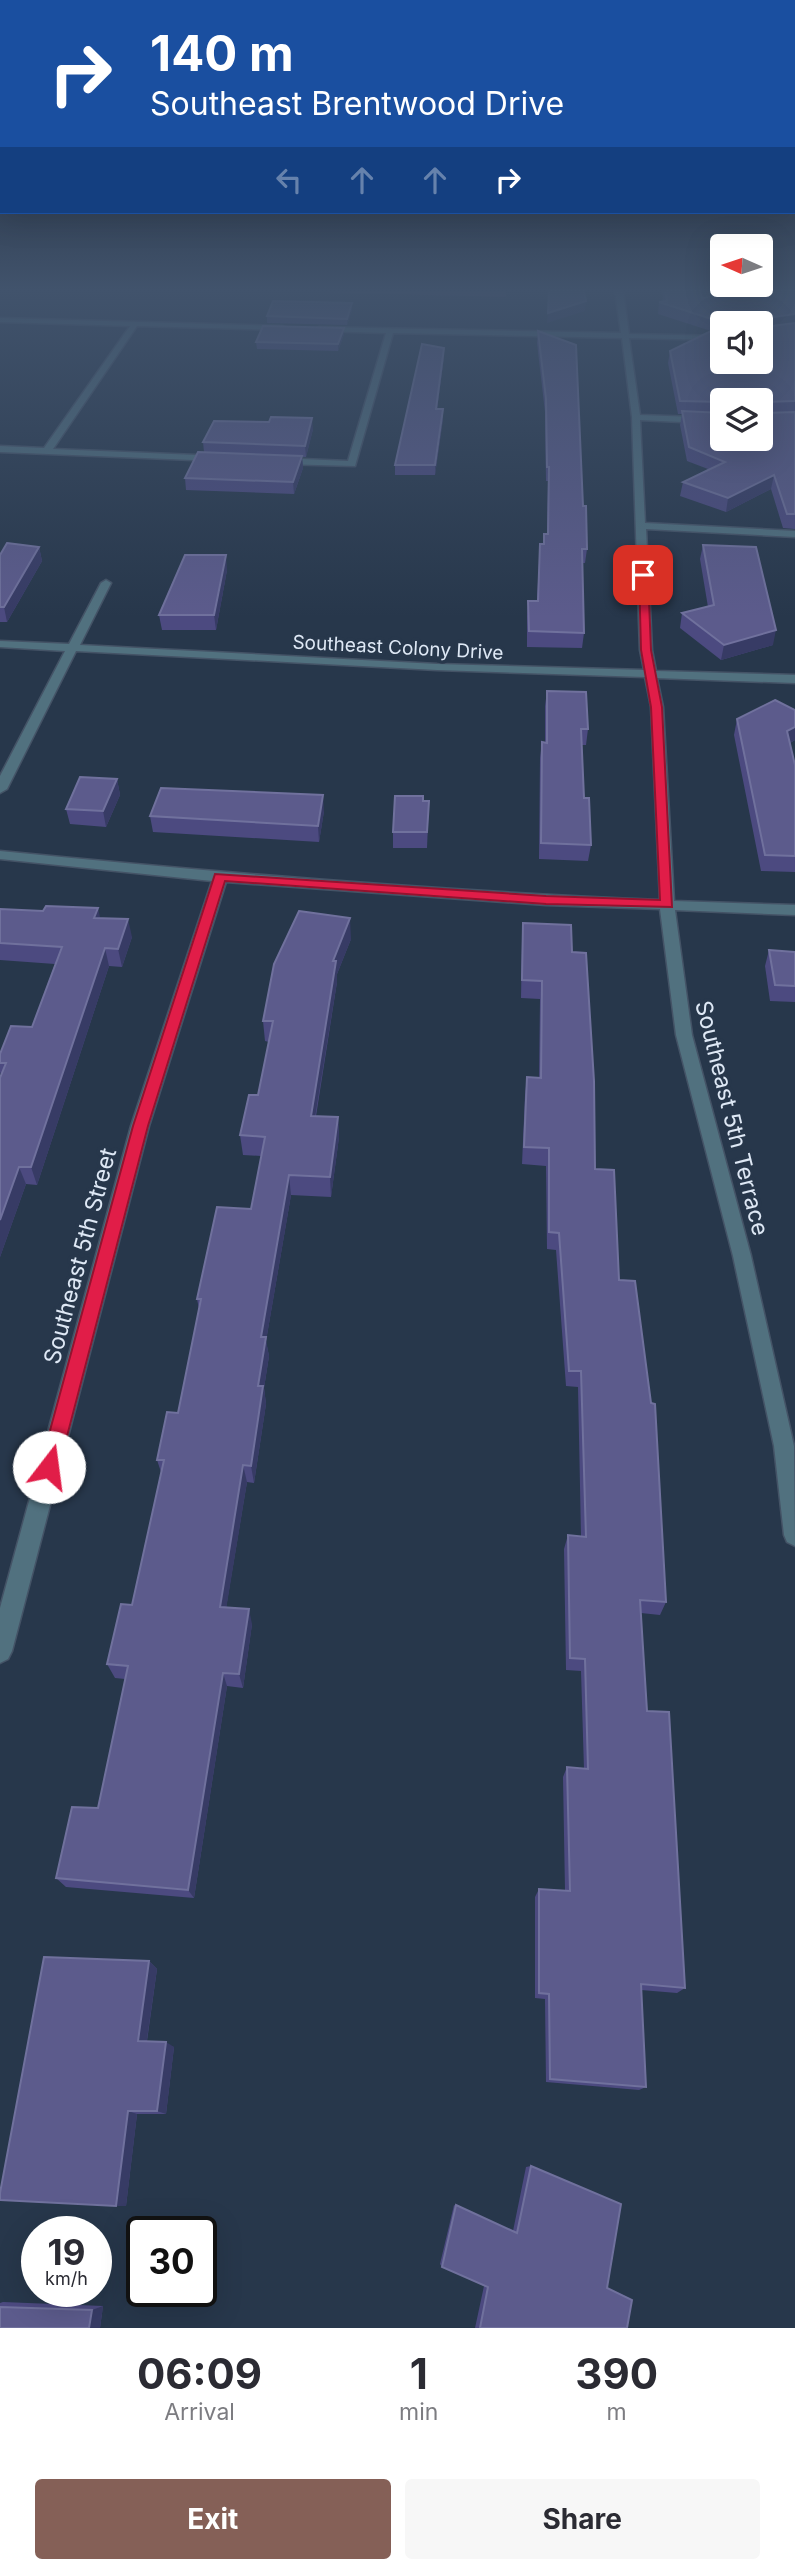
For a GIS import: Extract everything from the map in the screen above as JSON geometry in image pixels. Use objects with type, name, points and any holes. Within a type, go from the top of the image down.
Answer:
[{"type":"street","points":[[47,451],[83,400]]},
{"type":"street","points":[[269,460],[352,464],[370,400]]},
{"type":"street","name":"Southeast 5th Terrace","points":[[634,400],[646,650],[657,707],[667,904],[684,1035],[742,1256],[784,1446],[795,1535]]},
{"type":"street","points":[[636,416],[710,420]]},
{"type":"street","points":[[0,449],[227,458]]},
{"type":"street","points":[[642,526],[795,534]]},
{"type":"street","points":[[0,789],[106,583]]},
{"type":"street","name":"Southeast Colony Drive","points":[[0,645],[437,667],[795,679]]},
{"type":"street","points":[[0,855],[220,877],[546,900],[795,910]]},
{"type":"street","name":"Southeast 5th Street","points":[[0,1651],[140,1126],[220,877]]},
{"type":"building","points":[[410,400],[437,400],[436,409],[443,409],[435,465],[395,465]]},
{"type":"building","points":[[546,400],[578,400],[583,506],[586,506],[587,549],[582,549],[584,633],[529,631],[528,601],[538,601],[540,544],[544,544],[544,534],[548,534]]},
{"type":"building","points":[[680,400],[710,400],[680,401]]},
{"type":"building","points":[[773,400],[795,400],[773,402]]},
{"type":"building","points":[[682,411],[710,412],[710,451],[773,451],[773,413],[795,412],[795,514],[787,514],[774,475],[728,498],[683,482],[725,462],[689,447]]},
{"type":"building","points":[[271,417],[312,418],[305,446],[203,442],[214,421],[269,422]]},
{"type":"building","points":[[198,452],[302,456],[293,482],[185,478]]},
{"type":"building","points":[[7,543],[39,547],[4,607],[0,607],[0,555]]},
{"type":"building","points":[[703,545],[756,547],[776,630],[724,645],[682,613],[714,605]]},
{"type":"building","points":[[185,555],[226,555],[214,615],[159,615]]},
{"type":"building","points":[[547,691],[586,692],[588,729],[581,729],[584,798],[589,798],[591,845],[541,843],[542,742],[547,743]]},
{"type":"building","points":[[775,700],[795,710],[795,727],[787,731],[795,765],[795,856],[765,855],[737,719]]},
{"type":"building","points":[[80,777],[117,779],[103,811],[66,809]]},
{"type":"building","points":[[161,788],[323,795],[318,826],[150,816]]},
{"type":"building","points":[[395,796],[423,796],[423,801],[429,801],[427,832],[393,832]]},
{"type":"building","points":[[46,906],[98,908],[94,918],[128,919],[118,949],[105,948],[31,1167],[19,1167],[0,1220],[0,1078],[6,1063],[0,1063],[0,1054],[11,1026],[32,1027],[62,947],[0,943],[0,909],[43,911]]},
{"type":"building","points":[[299,911],[350,918],[333,961],[336,961],[311,1116],[338,1117],[330,1177],[289,1175],[261,1337],[266,1337],[258,1386],[263,1386],[251,1466],[243,1465],[220,1607],[249,1609],[239,1674],[223,1673],[188,1890],[56,1878],[72,1807],[98,1808],[128,1666],[107,1664],[121,1604],[132,1605],[164,1460],[157,1460],[167,1412],[178,1413],[201,1299],[197,1299],[217,1207],[251,1209],[265,1137],[240,1135],[249,1095],[258,1095],[273,1021],[263,1021],[274,964]]},
{"type":"building","points":[[523,923],[571,925],[572,952],[586,953],[594,1081],[595,1169],[614,1170],[619,1280],[635,1281],[651,1403],[655,1404],[666,1602],[640,1600],[647,1711],[669,1712],[685,1988],[641,1984],[646,2087],[550,2079],[549,1994],[539,1993],[539,1889],[570,1891],[567,1767],[588,1769],[585,1659],[570,1658],[568,1535],[586,1537],[581,1371],[569,1371],[559,1233],[549,1232],[549,1148],[524,1147],[527,1077],[541,1078],[542,981],[522,980]]},
{"type":"building","points":[[769,950],[795,952],[795,986],[775,985]]},
{"type":"building","points":[[44,1957],[149,1961],[138,2041],[166,2042],[157,2111],[128,2111],[116,2206],[0,2200]]},
{"type":"building","points":[[531,2166],[621,2204],[607,2288],[632,2300],[627,2328],[480,2328],[488,2287],[442,2267],[456,2205],[517,2233]]},
{"type":"building","points":[[0,2307],[92,2310],[89,2328],[0,2328]]},
{"type":"route","points":[[49,1467],[140,1126],[220,877],[546,900],[667,904],[657,707],[646,650],[643,575]]}]
